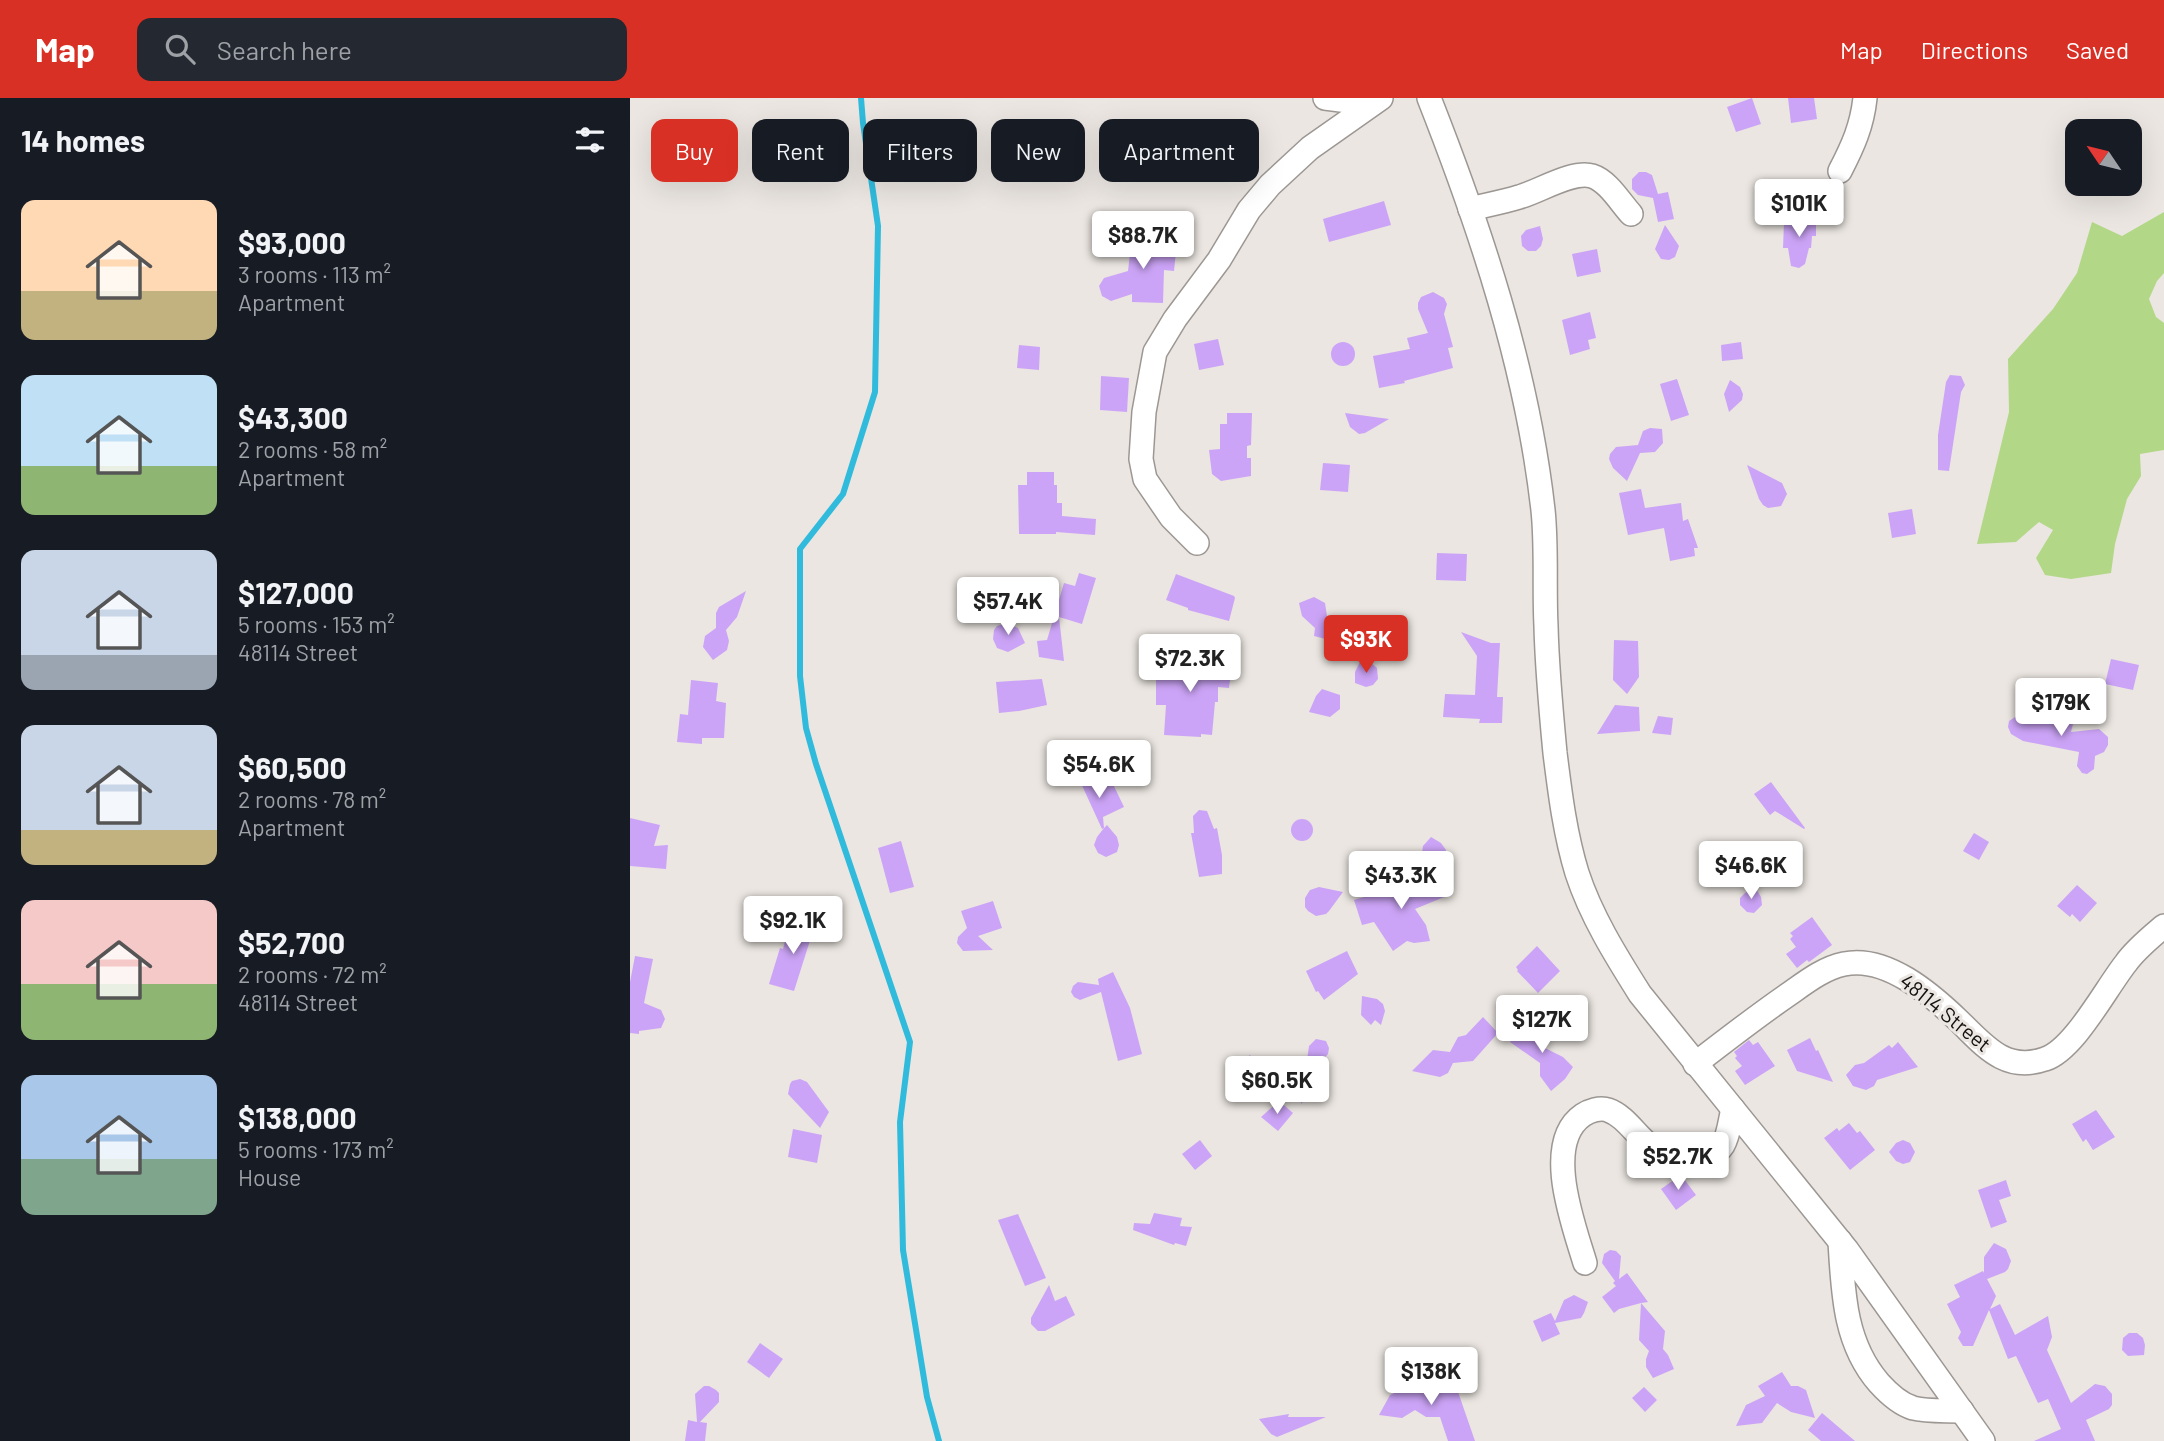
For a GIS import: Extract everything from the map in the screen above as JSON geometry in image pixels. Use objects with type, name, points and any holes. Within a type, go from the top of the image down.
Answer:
[{"type":"street","points":[[1325,98],[1376,101]]},
{"type":"street","points":[[1429,98],[1460,177],[1518,365],[1532,436],[1543,512],[1547,670],[1560,802],[1577,873],[1613,951],[1640,995],[1840,1241],[1983,1441]]},
{"type":"street","points":[[1840,171],[1857,138],[1865,98]]},
{"type":"street","points":[[1197,543],[1171,517],[1145,479],[1141,459],[1144,412],[1156,352],[1174,319],[1219,260],[1249,210],[1270,185],[1310,148],[1376,101]]},
{"type":"street","points":[[1470,209],[1520,197],[1583,175],[1593,176],[1607,187],[1631,214]]},
{"type":"street","name":"48114 Street","points":[[1695,1064],[1772,1005],[1826,970],[1846,963],[1869,963],[1888,968],[1919,987],[1996,1055],[2027,1063],[2047,1059],[2078,1031],[2128,960],[2164,926]]},
{"type":"street","points":[[1586,1263],[1569,1208],[1563,1172],[1563,1155],[1568,1134],[1576,1120],[1598,1109],[1607,1110],[1619,1116],[1649,1144],[1663,1153],[1674,1157],[1695,1158],[1711,1156],[1722,1147],[1733,1109]]},
{"type":"street","points":[[1840,1241],[1843,1288],[1850,1326],[1866,1368],[1888,1392],[1915,1408],[1962,1411]]},
{"type":"green space","points":[[2164,212],[2164,273],[2149,299],[2156,317],[2164,323],[2164,450],[2140,454],[2141,476],[2127,499],[2115,544],[2111,573],[2071,579],[2045,575],[2036,558],[2053,530],[2039,522],[2016,542],[1977,544],[2009,412],[2008,359],[2053,309],[2077,273],[2092,222],[2122,236]]},
{"type":"building","points":[[1752,98],[1761,124],[1736,132],[1727,107]]},
{"type":"building","points":[[1788,98],[1814,98],[1817,119],[1791,123]]},
{"type":"building","points":[[1639,172],[1652,175],[1658,194],[1668,192],[1674,219],[1658,222],[1653,198],[1638,195],[1632,189],[1632,179]]},
{"type":"building","points":[[1384,201],[1391,225],[1329,242],[1323,219]]},
{"type":"building","points":[[1816,214],[1816,236],[1812,236],[1805,264],[1799,268],[1791,266],[1788,248],[1783,248],[1784,223]]},
{"type":"building","points":[[1665,225],[1679,246],[1675,257],[1669,260],[1661,259],[1655,249]]},
{"type":"building","points":[[1540,226],[1543,239],[1541,246],[1536,251],[1528,251],[1522,246],[1521,236],[1526,230]]},
{"type":"building","points":[[1147,233],[1167,235],[1166,240],[1177,242],[1174,271],[1164,270],[1163,303],[1132,302],[1132,294],[1111,301],[1102,296],[1099,286],[1104,278],[1128,271],[1132,237],[1147,238]]},
{"type":"building","points":[[1597,249],[1601,272],[1577,277],[1572,254]]},
{"type":"building","points":[[1433,292],[1444,298],[1447,304],[1444,314],[1453,347],[1448,348],[1453,368],[1379,388],[1373,356],[1410,349],[1407,338],[1428,333],[1418,303],[1421,297]]},
{"type":"building","points":[[1590,312],[1596,338],[1588,340],[1590,349],[1570,355],[1562,320]]},
{"type":"building","points":[[1218,339],[1224,365],[1199,370],[1194,344]]},
{"type":"building","points":[[1343,342],[1351,346],[1355,354],[1351,362],[1343,366],[1335,362],[1331,354],[1335,346]]},
{"type":"building","points":[[1741,342],[1743,359],[1722,361],[1721,345]]},
{"type":"building","points":[[1019,345],[1040,347],[1039,370],[1017,368]]},
{"type":"building","points":[[1950,375],[1961,376],[1965,385],[1961,392],[1949,471],[1938,470],[1938,435],[1946,382]]},
{"type":"building","points":[[1101,376],[1129,378],[1127,412],[1100,410]]},
{"type":"building","points":[[1677,379],[1689,415],[1671,421],[1660,384]]},
{"type":"building","points":[[1730,380],[1740,387],[1743,394],[1742,400],[1729,412],[1724,394]]},
{"type":"building","points":[[1227,413],[1252,413],[1251,445],[1247,446],[1247,458],[1251,458],[1251,476],[1221,481],[1212,474],[1209,450],[1220,449],[1220,424],[1227,424]]},
{"type":"building","points":[[1345,413],[1389,419],[1359,434],[1350,427]]},
{"type":"building","points":[[1650,428],[1662,429],[1663,443],[1655,452],[1640,453],[1627,481],[1613,468],[1610,454],[1616,447],[1638,445],[1643,431]]},
{"type":"building","points":[[1323,463],[1350,465],[1348,492],[1320,490]]},
{"type":"building","points":[[1747,465],[1782,483],[1787,494],[1781,506],[1768,508],[1763,505]]},
{"type":"building","points":[[1027,472],[1054,472],[1057,503],[1062,503],[1062,516],[1096,519],[1095,535],[1056,532],[1019,534],[1018,485],[1027,485]]},
{"type":"building","points":[[1641,489],[1645,508],[1681,503],[1683,521],[1688,519],[1698,548],[1694,548],[1695,556],[1670,561],[1664,528],[1628,535],[1619,493]]},
{"type":"building","points":[[1912,509],[1916,534],[1892,538],[1888,513]]},
{"type":"building","points":[[1437,553],[1467,554],[1466,581],[1436,580]]},
{"type":"building","points":[[1079,573],[1096,578],[1082,624],[1059,617],[1064,661],[1039,657],[1037,641],[1047,640],[1064,583],[1075,586]]},
{"type":"building","points":[[1176,574],[1234,596],[1229,621],[1188,610],[1166,600]]},
{"type":"building","points":[[746,591],[737,617],[726,630],[729,641],[727,650],[713,660],[703,647],[705,636],[716,628],[716,613],[719,607]]},
{"type":"building","points":[[1314,597],[1325,603],[1328,623],[1380,638],[1376,652],[1314,636],[1315,628],[1302,616],[1299,603]]},
{"type":"building","points":[[1006,623],[1018,628],[1025,643],[1008,652],[997,648],[993,639],[997,626]]},
{"type":"building","points":[[1461,632],[1491,643],[1500,643],[1497,697],[1503,697],[1502,723],[1479,723],[1480,719],[1443,717],[1445,694],[1475,695],[1477,656]]},
{"type":"building","points":[[1614,640],[1638,641],[1639,677],[1627,694],[1613,680]]},
{"type":"building","points":[[2111,659],[2139,665],[2133,690],[2105,684]]},
{"type":"building","points":[[1156,660],[1206,660],[1232,664],[1229,688],[1218,687],[1212,735],[1164,735],[1166,705],[1156,705]]},
{"type":"building","points":[[1360,662],[1371,663],[1377,668],[1378,679],[1373,685],[1366,687],[1355,683],[1355,672]]},
{"type":"building","points":[[1042,679],[1047,705],[999,713],[996,682]]},
{"type":"building","points":[[691,680],[718,683],[716,701],[726,703],[724,738],[702,738],[702,744],[677,742],[680,714],[688,715]]},
{"type":"building","points":[[1322,689],[1340,695],[1340,709],[1330,717],[1309,712]]},
{"type":"building","points":[[1615,705],[1639,707],[1640,731],[1597,734]]},
{"type":"building","points":[[2018,715],[2050,718],[2073,724],[2071,732],[2099,729],[2108,737],[2108,745],[2104,752],[2095,756],[2094,769],[2087,774],[2082,773],[2077,766],[2079,752],[2023,741],[2011,734],[2009,721]]},
{"type":"building","points":[[1658,716],[1673,718],[1671,735],[1652,733]]},
{"type":"building","points":[[1098,755],[1101,784],[1111,780],[1124,807],[1103,817],[1102,829],[1069,757]]},
{"type":"building","points":[[1771,782],[1804,829],[1775,811],[1770,815],[1754,794]]},
{"type":"building","points":[[1199,810],[1207,811],[1214,829],[1217,828],[1222,874],[1199,877],[1191,833],[1194,833],[1193,816]]},
{"type":"building","points":[[630,818],[660,825],[654,846],[668,845],[666,869],[630,866]]},
{"type":"building","points":[[1302,819],[1310,822],[1313,830],[1310,838],[1302,841],[1294,838],[1291,830],[1294,822]]},
{"type":"building","points":[[1107,825],[1117,837],[1119,845],[1117,852],[1106,857],[1098,853],[1094,845]]},
{"type":"building","points":[[1974,833],[1989,842],[1979,860],[1963,851]]},
{"type":"building","points":[[1431,837],[1446,850],[1444,858],[1432,872],[1422,853],[1423,846]]},
{"type":"building","points":[[901,841],[914,887],[890,893],[878,848]]},
{"type":"building","points":[[1440,874],[1449,895],[1415,909],[1426,925],[1430,941],[1407,941],[1393,951],[1374,922],[1362,925],[1354,900],[1395,886],[1408,888]]},
{"type":"building","points":[[2077,885],[2097,903],[2080,922],[2057,906]]},
{"type":"building","points":[[1319,887],[1343,892],[1326,914],[1316,916],[1305,907],[1305,898],[1310,890]]},
{"type":"building","points":[[1755,887],[1762,905],[1754,913],[1747,912],[1740,905],[1740,898]]},
{"type":"building","points":[[993,901],[1002,928],[978,936],[993,950],[963,951],[957,943],[958,937],[967,928],[961,911]]},
{"type":"building","points":[[819,912],[794,991],[769,984],[787,934]]},
{"type":"building","points":[[1812,917],[1832,945],[1797,968],[1786,954],[1796,947],[1790,939],[1793,936],[1790,933]]},
{"type":"building","points":[[1537,946],[1560,971],[1538,993],[1516,967]]},
{"type":"building","points":[[1347,951],[1358,974],[1324,1000],[1318,991],[1316,992],[1306,971]]},
{"type":"building","points":[[635,956],[653,959],[644,1003],[661,1010],[665,1019],[661,1028],[639,1031],[639,1034],[630,1033],[630,982]]},
{"type":"building","points":[[1113,972],[1130,1008],[1142,1054],[1118,1061],[1101,992],[1080,1000],[1071,992],[1078,982],[1099,985],[1098,979]]},
{"type":"building","points":[[1362,996],[1377,999],[1383,1004],[1385,1011],[1381,1025],[1375,1020],[1371,1025],[1361,1015]]},
{"type":"building","points":[[1483,1017],[1498,1033],[1473,1061],[1453,1063],[1448,1073],[1440,1077],[1412,1071],[1433,1050],[1450,1052],[1458,1037],[1466,1035]]},
{"type":"building","points":[[1526,1021],[1547,1036],[1541,1046],[1563,1057],[1573,1067],[1565,1079],[1551,1091],[1540,1076],[1540,1063],[1510,1042]]},
{"type":"building","points":[[1810,1038],[1833,1082],[1797,1071],[1787,1050]]},
{"type":"building","points":[[1316,1039],[1326,1041],[1329,1048],[1328,1054],[1316,1068],[1324,1078],[1314,1093],[1301,1104],[1303,1092],[1241,1090],[1249,1084],[1235,1066],[1250,1055],[1262,1072],[1280,1056],[1304,1082],[1309,1046]]},
{"type":"building","points":[[1749,1040],[1753,1045],[1758,1042],[1775,1066],[1745,1085],[1735,1071],[1742,1066],[1735,1058],[1737,1056],[1734,1052]]},
{"type":"building","points":[[1898,1042],[1918,1067],[1877,1080],[1874,1086],[1866,1090],[1853,1086],[1846,1075],[1855,1065],[1864,1063],[1889,1045],[1892,1048]]},
{"type":"building","points":[[800,1079],[807,1082],[829,1112],[820,1128],[788,1094],[792,1081]]},
{"type":"building","points":[[1279,1101],[1293,1113],[1278,1131],[1261,1117]]},
{"type":"building","points":[[2096,1110],[2115,1137],[2093,1150],[2086,1139],[2083,1142],[2072,1124]]},
{"type":"building","points":[[1849,1123],[1857,1133],[1860,1131],[1875,1150],[1850,1170],[1824,1138]]},
{"type":"building","points":[[793,1129],[822,1135],[817,1163],[788,1157]]},
{"type":"building","points":[[1200,1140],[1212,1156],[1195,1170],[1182,1154]]},
{"type":"building","points":[[1903,1140],[1910,1143],[1915,1152],[1910,1162],[1903,1164],[1896,1161],[1889,1152],[1896,1143]]},
{"type":"building","points":[[1681,1175],[1696,1195],[1676,1210],[1661,1189]]},
{"type":"building","points":[[2006,1180],[2011,1196],[1999,1200],[2007,1222],[1991,1228],[1978,1190]]},
{"type":"building","points":[[1154,1213],[1182,1218],[1180,1226],[1192,1227],[1186,1246],[1174,1245],[1133,1230],[1134,1223],[1150,1224]]},
{"type":"building","points":[[1018,1214],[1046,1278],[1025,1286],[998,1220]]},
{"type":"building","points":[[1994,1243],[2006,1249],[2011,1261],[2005,1272],[1987,1279],[1996,1296],[1990,1309],[2000,1304],[2015,1335],[2048,1316],[2052,1337],[2047,1350],[2071,1403],[2095,1384],[2105,1386],[2112,1394],[2112,1405],[2109,1409],[2086,1420],[2095,1441],[2034,1441],[2061,1429],[2048,1399],[2038,1403],[2016,1356],[2008,1359],[1989,1310],[1973,1346],[1963,1346],[1958,1338],[1961,1332],[1947,1304],[1960,1297],[1954,1285],[1983,1271],[1984,1273],[1984,1257]]},
{"type":"building","points":[[1610,1250],[1621,1256],[1619,1279],[1627,1273],[1648,1302],[1619,1309],[1614,1313],[1602,1297],[1616,1286],[1602,1263],[1604,1254]]},
{"type":"building","points":[[1049,1285],[1055,1301],[1066,1296],[1075,1315],[1045,1331],[1038,1331],[1031,1324],[1031,1318]]},
{"type":"building","points":[[1574,1295],[1588,1302],[1581,1318],[1555,1323],[1560,1334],[1542,1342],[1533,1321],[1551,1313],[1555,1321],[1564,1300]]},
{"type":"building","points":[[1641,1303],[1665,1331],[1663,1349],[1674,1369],[1653,1378],[1646,1367],[1649,1351],[1639,1340]]},
{"type":"building","points":[[2129,1333],[2137,1333],[2143,1338],[2144,1355],[2128,1356],[2122,1350],[2123,1338]]},
{"type":"building","points":[[760,1343],[783,1359],[769,1378],[747,1362]]},
{"type":"building","points":[[1782,1372],[1791,1386],[1806,1390],[1815,1418],[1791,1412],[1777,1403],[1762,1423],[1736,1426],[1746,1405],[1765,1396],[1758,1386]]},
{"type":"building","points":[[1403,1379],[1440,1379],[1440,1393],[1457,1389],[1475,1441],[1448,1441],[1440,1417],[1426,1417],[1415,1410],[1402,1418],[1379,1415],[1390,1395],[1405,1388]]},
{"type":"building","points":[[704,1386],[709,1386],[719,1393],[719,1402],[700,1422],[707,1423],[705,1441],[685,1441],[688,1420],[697,1422],[695,1394]]},
{"type":"building","points":[[1644,1387],[1657,1400],[1645,1412],[1632,1398]]},
{"type":"building","points":[[1822,1413],[1855,1441],[1821,1441],[1808,1430]]},
{"type":"building","points":[[1289,1414],[1288,1417],[1326,1417],[1277,1437],[1271,1434],[1259,1419]]},
{"type":"waterway","points":[[861,98],[878,226],[875,392],[843,494],[800,549],[800,676],[806,728],[816,764],[910,1042],[900,1122],[903,1250],[927,1397],[939,1441]]}]
